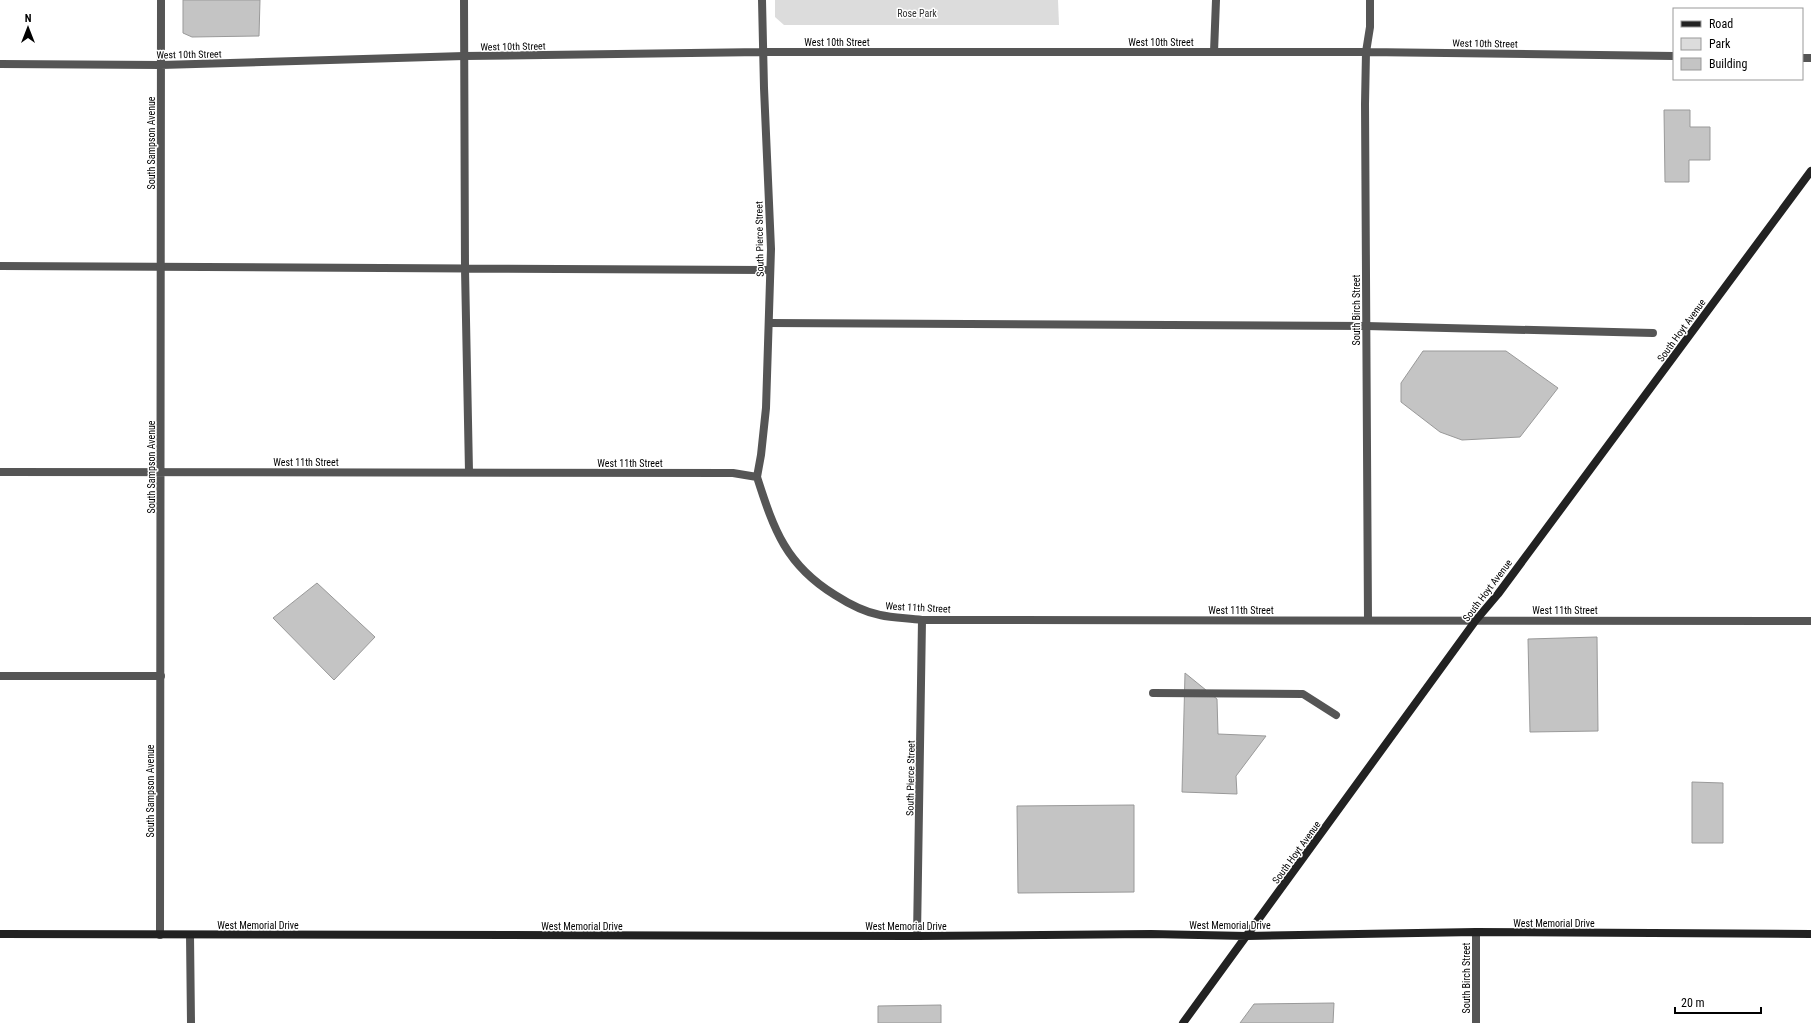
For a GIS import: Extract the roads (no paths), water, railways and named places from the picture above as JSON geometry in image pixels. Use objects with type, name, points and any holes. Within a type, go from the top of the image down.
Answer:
[{"type":"main road","name":"South Hoyt Avenue","points":[[1183,1023],[1476,620],[1516,570],[1811,171]]},
{"type":"main road","name":"West Memorial Drive","points":[[0,934],[917,936],[1151,934],[1247,936],[1476,932],[1811,934]]},
{"type":"street","name":"South Sampson Avenue","points":[[160,934],[161,0]]},
{"type":"street","points":[[464,0],[465,269],[469,472]]},
{"type":"street","name":"South Pierce Street","points":[[756,477],[761,455],[766,408],[770,270],[762,0]]},
{"type":"street","points":[[1214,52],[1216,0]]},
{"type":"street","name":"South Birch Street","points":[[1368,620],[1366,52],[1370,27],[1370,0]]},
{"type":"street","name":"West 10th Street","points":[[0,64],[161,65],[464,56],[763,52],[1366,52],[1673,56]]},
{"type":"street","points":[[0,266],[770,270]]},
{"type":"street","points":[[769,323],[1366,326],[1653,332]]},
{"type":"street","name":"West 11th Street","points":[[0,472],[733,473],[756,477],[769,516],[786,550],[816,583],[851,605],[880,615],[922,620],[1811,621]]},
{"type":"street","name":"South Pierce Street","points":[[917,936],[922,620]]},
{"type":"street","points":[[0,676],[161,676]]},
{"type":"street","points":[[1152,693],[1303,694],[1336,714]]},
{"type":"street","name":"South Birch Street","points":[[1476,932],[1476,1023]]},
{"type":"street","points":[[190,935],[191,1023]]},
{"type":"park label","name":"Rose Park","points":[[917,13]]}]
